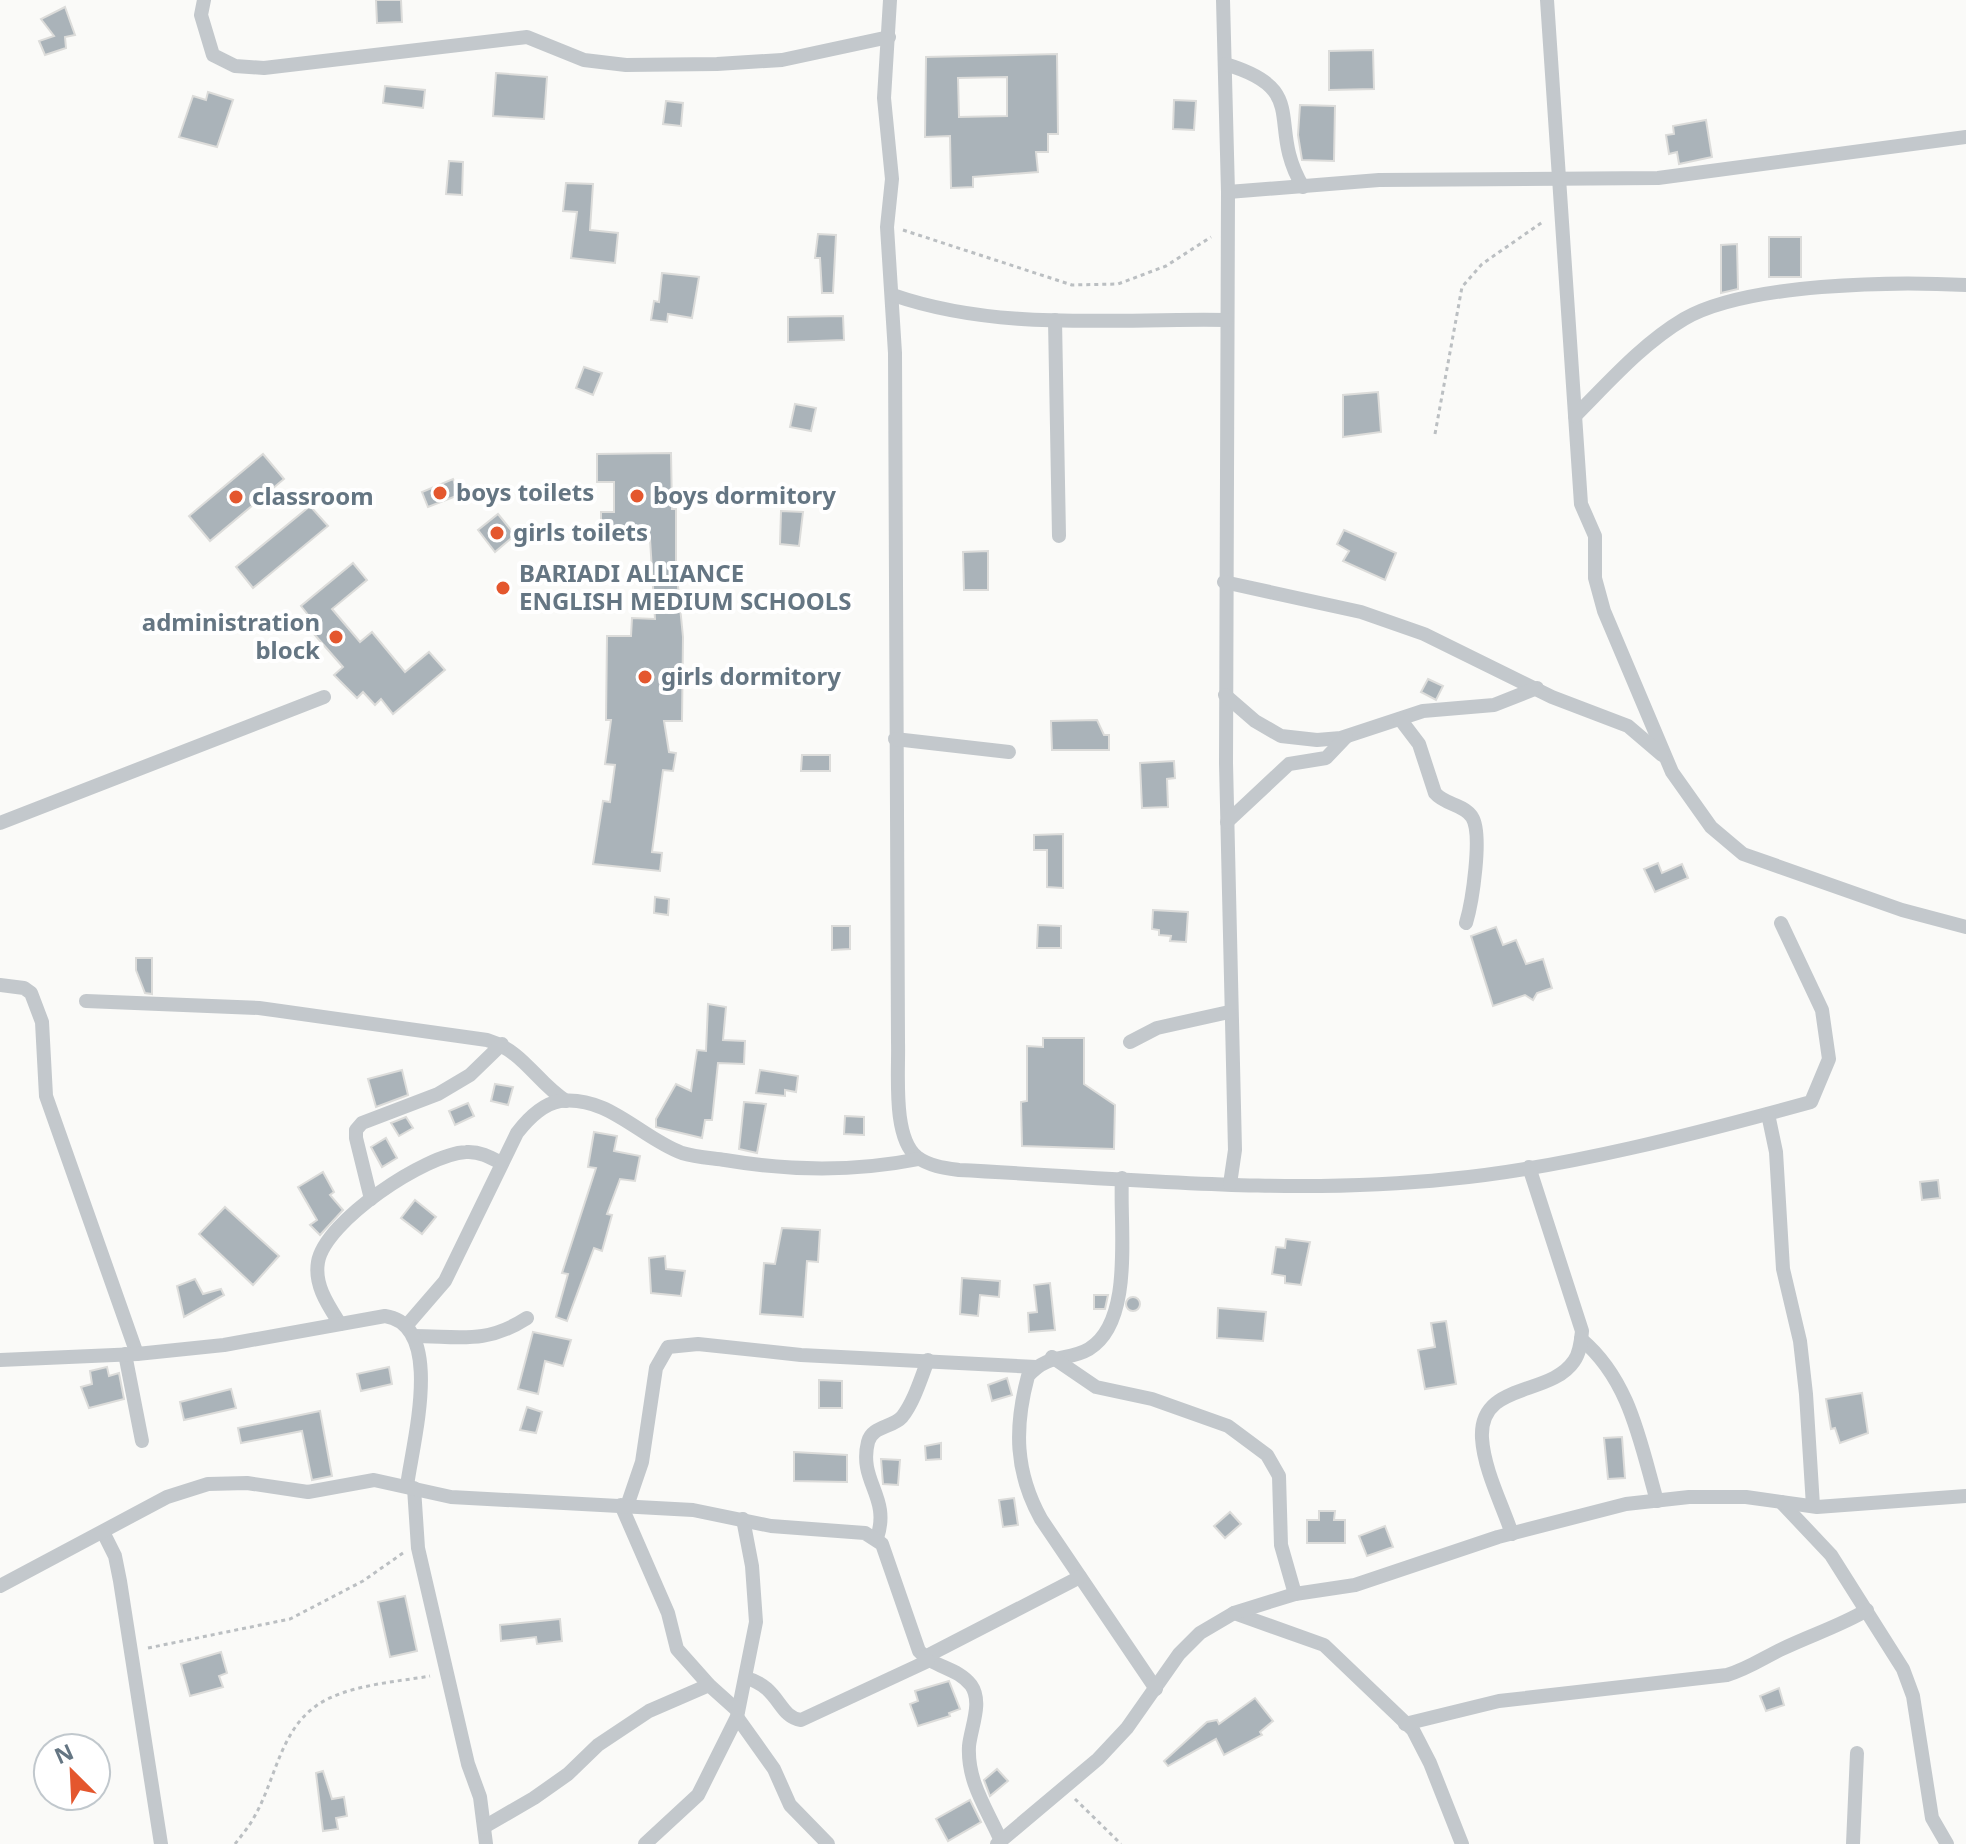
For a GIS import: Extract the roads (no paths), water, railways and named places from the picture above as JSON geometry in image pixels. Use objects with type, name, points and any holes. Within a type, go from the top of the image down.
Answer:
[{"type":"street","points":[[204,0],[201,15],[213,55],[235,66],[264,68],[527,37],[584,60],[626,65],[717,64],[782,60],[889,37]]},
{"type":"street","points":[[890,0],[884,98],[892,179],[887,227],[893,295],[897,560],[895,739],[899,1109],[904,1139],[919,1159]]},
{"type":"street","points":[[1223,0],[1228,192],[1225,695],[1229,1012],[1235,1150],[1230,1184]]},
{"type":"street","points":[[1547,0],[1581,504],[1595,536],[1595,578],[1601,600],[1666,758],[1683,792],[1711,827],[1743,854],[1902,910],[1966,927]]},
{"type":"street","points":[[1225,64],[1250,72],[1275,90],[1284,117],[1283,137],[1289,164],[1303,187]]},
{"type":"street","points":[[1228,192],[1379,180],[1670,177],[1966,137]]},
{"type":"street","points":[[1575,416],[1648,344],[1686,318],[1788,291],[1966,285]]},
{"type":"street","points":[[893,295],[959,314],[1055,320],[1226,320]]},
{"type":"street","points":[[1055,320],[1059,536]]},
{"type":"street","points":[[1224,582],[1361,612],[1424,634],[1537,688],[1628,726],[1666,758]]},
{"type":"street","points":[[1225,695],[1255,721],[1281,736],[1317,740],[1346,737],[1441,708],[1494,705],[1537,688]]},
{"type":"street","points":[[0,823],[324,697]]},
{"type":"street","points":[[1400,719],[1419,744],[1435,793],[1440,799],[1465,810],[1477,828],[1472,901],[1466,923]]},
{"type":"street","points":[[1227,822],[1289,764],[1326,758],[1346,737]]},
{"type":"street","points":[[895,739],[1009,752]]},
{"type":"street","points":[[410,1330],[445,1281],[501,1163],[531,1116],[558,1101],[591,1103],[682,1153],[781,1168],[869,1169],[919,1159],[959,1170],[1281,1187],[1448,1180],[1529,1167],[1811,1102],[1829,1059],[1822,1010],[1781,923]]},
{"type":"street","points":[[0,985],[24,988],[31,993],[42,1022],[46,1096],[131,1354],[142,1441]]},
{"type":"street","points":[[86,1001],[259,1008],[328,1015],[502,1044],[527,1062],[548,1090],[567,1102]]},
{"type":"street","points":[[1130,1042],[1157,1028],[1229,1012]]},
{"type":"street","points":[[371,1199],[356,1138],[362,1123],[438,1094],[470,1075],[502,1044]]},
{"type":"street","points":[[1768,1114],[1776,1152],[1783,1269],[1804,1381],[1813,1506]]},
{"type":"street","points":[[340,1324],[323,1295],[318,1259],[328,1240],[371,1199],[406,1174],[468,1151],[501,1163]]},
{"type":"street","points":[[1512,1534],[1488,1469],[1482,1439],[1484,1420],[1490,1406],[1504,1396],[1564,1374],[1576,1358],[1582,1331],[1529,1167]]},
{"type":"street","points":[[1122,1178],[1120,1279],[1107,1335],[1086,1351],[1052,1357],[1036,1367],[1028,1376],[1019,1427],[1025,1491],[1156,1689]]},
{"type":"street","points":[[0,1360],[131,1354],[224,1345],[385,1316],[410,1330],[488,1338],[503,1334],[527,1318]]},
{"type":"street","points":[[410,1330],[422,1374],[411,1487],[417,1541],[445,1673],[468,1764],[480,1797],[486,1844]]},
{"type":"street","points":[[1581,1339],[1613,1373],[1629,1404],[1657,1501]]},
{"type":"street","points":[[828,1844],[790,1805],[774,1769],[738,1714],[677,1649],[668,1613],[624,1505],[642,1462],[656,1368],[668,1347],[698,1344],[801,1355],[1036,1367]]},
{"type":"street","points":[[1052,1357],[1096,1387],[1152,1399],[1228,1426],[1267,1455],[1279,1476],[1281,1545],[1295,1594]]},
{"type":"street","points":[[928,1360],[902,1416],[876,1430],[869,1439],[868,1476],[883,1514],[877,1538],[913,1638],[926,1659],[954,1671],[973,1687],[977,1700],[969,1748],[970,1770],[974,1787],[999,1842],[1098,1759],[1156,1689],[1179,1654],[1200,1633],[1234,1613],[1295,1594],[1355,1585],[1512,1534],[1626,1504],[1746,1497],[1813,1506],[1966,1496]]},
{"type":"street","points":[[0,1586],[167,1497],[208,1484],[247,1483],[308,1492],[374,1480],[441,1495],[494,1501],[693,1510],[771,1526],[865,1533],[877,1538]]},
{"type":"street","points":[[1781,1502],[1831,1555],[1891,1644],[1913,1696],[1932,1818],[1947,1844]]},
{"type":"street","points":[[645,1844],[698,1795],[738,1714],[756,1622],[752,1566],[743,1519]]},
{"type":"street","points":[[103,1532],[115,1556],[161,1844]]},
{"type":"street","points":[[746,1678],[771,1688],[788,1715],[801,1720],[926,1659],[1080,1577]]},
{"type":"street","points":[[1405,1724],[1499,1701],[1727,1675],[1752,1668],[1779,1650],[1841,1625],[1867,1610]]},
{"type":"street","points":[[1234,1613],[1324,1645],[1413,1730],[1430,1763],[1462,1844]]},
{"type":"street","points":[[484,1827],[534,1798],[568,1774],[598,1745],[649,1711],[709,1685]]},
{"type":"street","points":[[1853,1844],[1857,1753]]},
{"type":"place","name":"boys toilets","points":[[440,493]]},
{"type":"place","name":"boys dormitory","points":[[637,496]]},
{"type":"place","name":"classroom","points":[[236,497]]},
{"type":"place","name":"girls toilets","points":[[497,533]]},
{"type":"place","name":"BARIADI ALLIANCE ENGLISH MEDIUM SCHOOLS","points":[[503,588]]},
{"type":"place","name":"administration block","points":[[336,637]]},
{"type":"place","name":"girls dormitory","points":[[645,677]]}]
